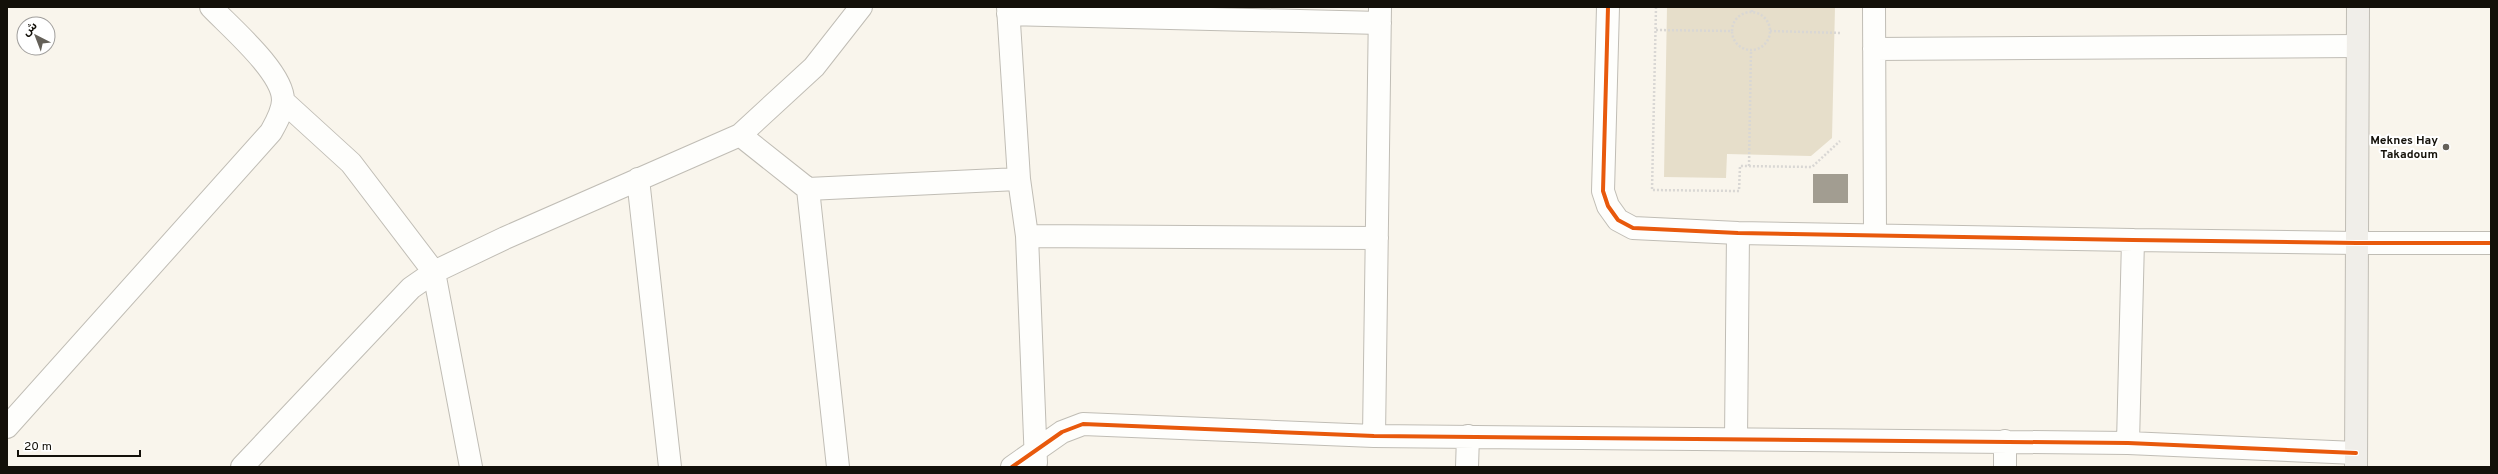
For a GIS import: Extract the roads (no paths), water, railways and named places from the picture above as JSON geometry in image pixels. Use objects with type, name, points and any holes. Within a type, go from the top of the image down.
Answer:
[{"type":"street","points":[[211,7],[270,69],[278,82],[283,100],[351,163],[434,272],[471,467]]},
{"type":"street","points":[[242,467],[373,326],[411,288],[434,272],[505,238],[638,179],[670,167],[740,135],[814,67],[860,7]]},
{"type":"street","points":[[1608,7],[1603,191],[1608,206],[1618,220],[1634,228],[1738,233],[1875,234],[2132,240],[2491,243]]},
{"type":"street","points":[[1874,7],[1875,234]]},
{"type":"street","points":[[1012,467],[1036,459],[1062,432],[1083,424],[1374,436],[2128,443],[2356,460],[2358,7]]},
{"type":"street","points":[[1036,459],[1026,236],[1019,179],[1008,10],[1380,15],[1374,436]]},
{"type":"street","points":[[1874,41],[2357,46]]},
{"type":"street","points":[[10,420],[272,132],[283,100]]},
{"type":"street","points":[[740,135],[808,189],[1019,179]]},
{"type":"street","points":[[638,179],[670,467]]},
{"type":"street","points":[[808,189],[838,467]]},
{"type":"street","points":[[1736,439],[1738,233]]},
{"type":"street","points":[[1026,236],[1377,238]]},
{"type":"street","points":[[2128,443],[2132,240]]},
{"type":"street","points":[[1468,436],[1468,467]]},
{"type":"street","points":[[2005,467],[2006,441]]},
{"type":"place","name":"Meknes Hay Takadoum","points":[[2446,147]]}]
